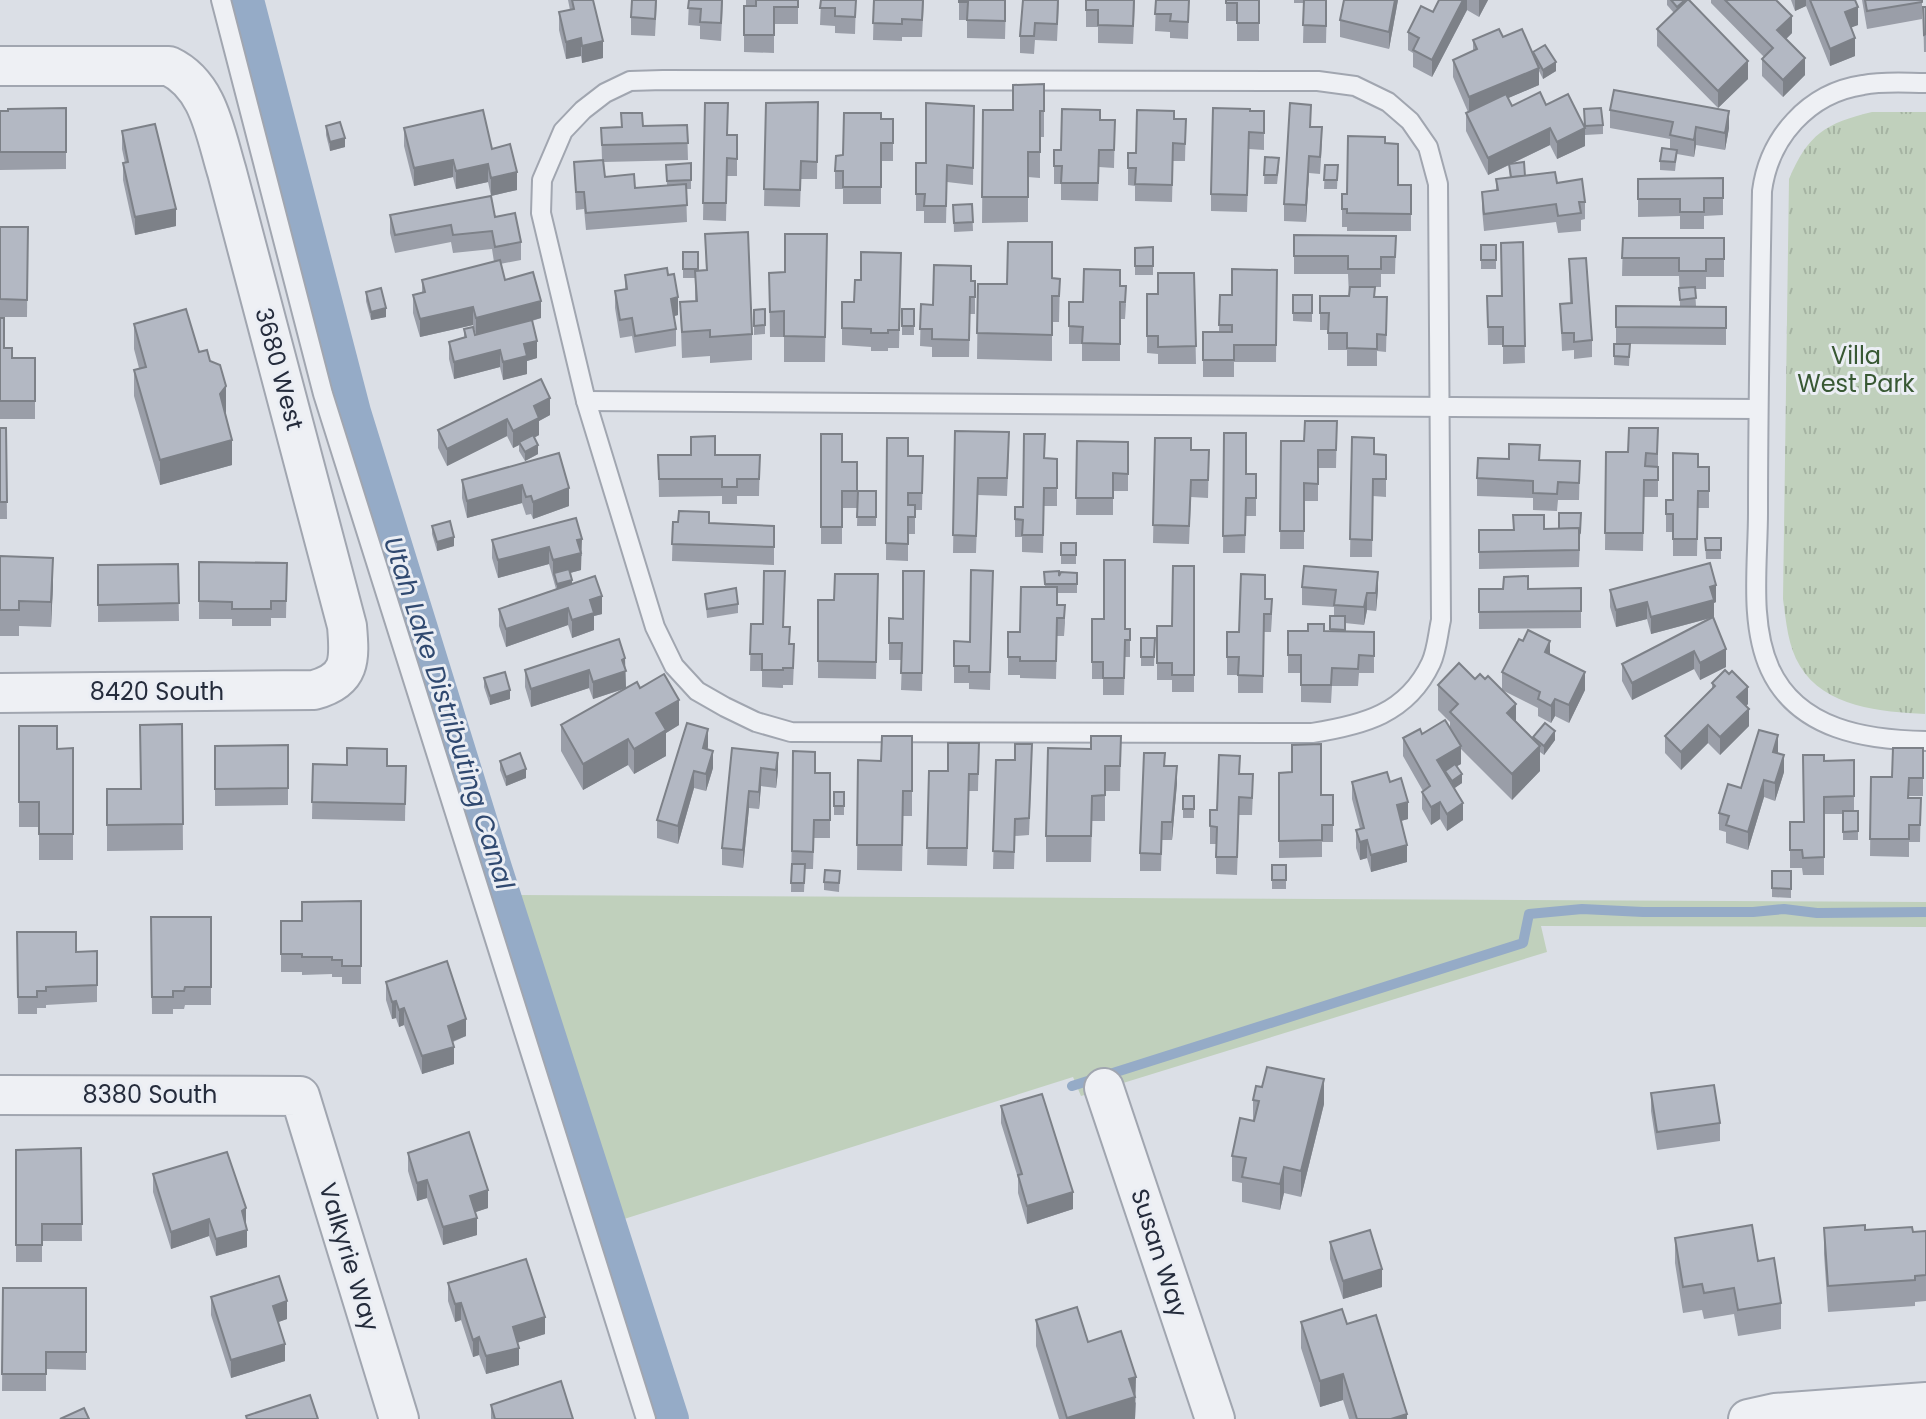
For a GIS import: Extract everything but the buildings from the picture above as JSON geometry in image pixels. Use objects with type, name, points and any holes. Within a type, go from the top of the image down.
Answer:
[{"type":"street","name":"3680 West","points":[[0,66],[169,66],[183,73],[197,87],[210,114],[343,611],[349,654],[344,673],[332,685],[314,690]]},
{"type":"street","name":"8420 South","points":[[0,693],[314,690]]},
{"type":"street","name":"Susan Way","points":[[1104,1088],[1215,1419]]},
{"type":"street","name":"8380 South","points":[[0,1095],[300,1096]]},
{"type":"street","name":"Valkyrie Way","points":[[300,1096],[399,1419]]},
{"type":"street","points":[[1748,1419],[1775,1413],[1926,1402]]},
{"type":"lane","points":[[221,0],[323,394],[646,1419]]},
{"type":"lane","points":[[630,81],[1318,81],[1355,86],[1388,102],[1410,121],[1428,147],[1438,184],[1440,408],[1441,620],[1432,661],[1414,690],[1384,715],[1352,727],[1312,733],[791,732],[756,722],[697,691],[674,666],[655,627],[586,401],[541,213],[542,180],[563,131],[605,93],[630,81]]},
{"type":"lane","points":[[1926,83],[1865,84],[1829,95],[1807,109],[1784,131],[1771,154],[1762,191],[1757,603],[1762,642],[1770,670],[1804,710],[1827,724],[1870,739],[1926,741]]},
{"type":"lane","points":[[586,401],[1758,409]]},
{"type":"green space","name":"Villa West Park","points":[[1872,112],[1926,112],[1925,714],[1855,705],[1824,691],[1810,680],[1793,651],[1783,599],[1789,179],[1804,151],[1820,133],[1842,121]]},
{"type":"green space","points":[[519,895],[1926,902],[1926,927],[1541,926],[1547,952],[1081,1096],[1073,1077],[621,1220]]},
{"type":"waterway","name":"Utah Lake Distributing Canal","points":[[247,0],[354,412],[495,868],[672,1419]]},
{"type":"waterway","points":[[1072,1086],[1523,943],[1529,914],[1582,909],[1643,912],[1784,909],[1817,913],[1926,912]]}]
